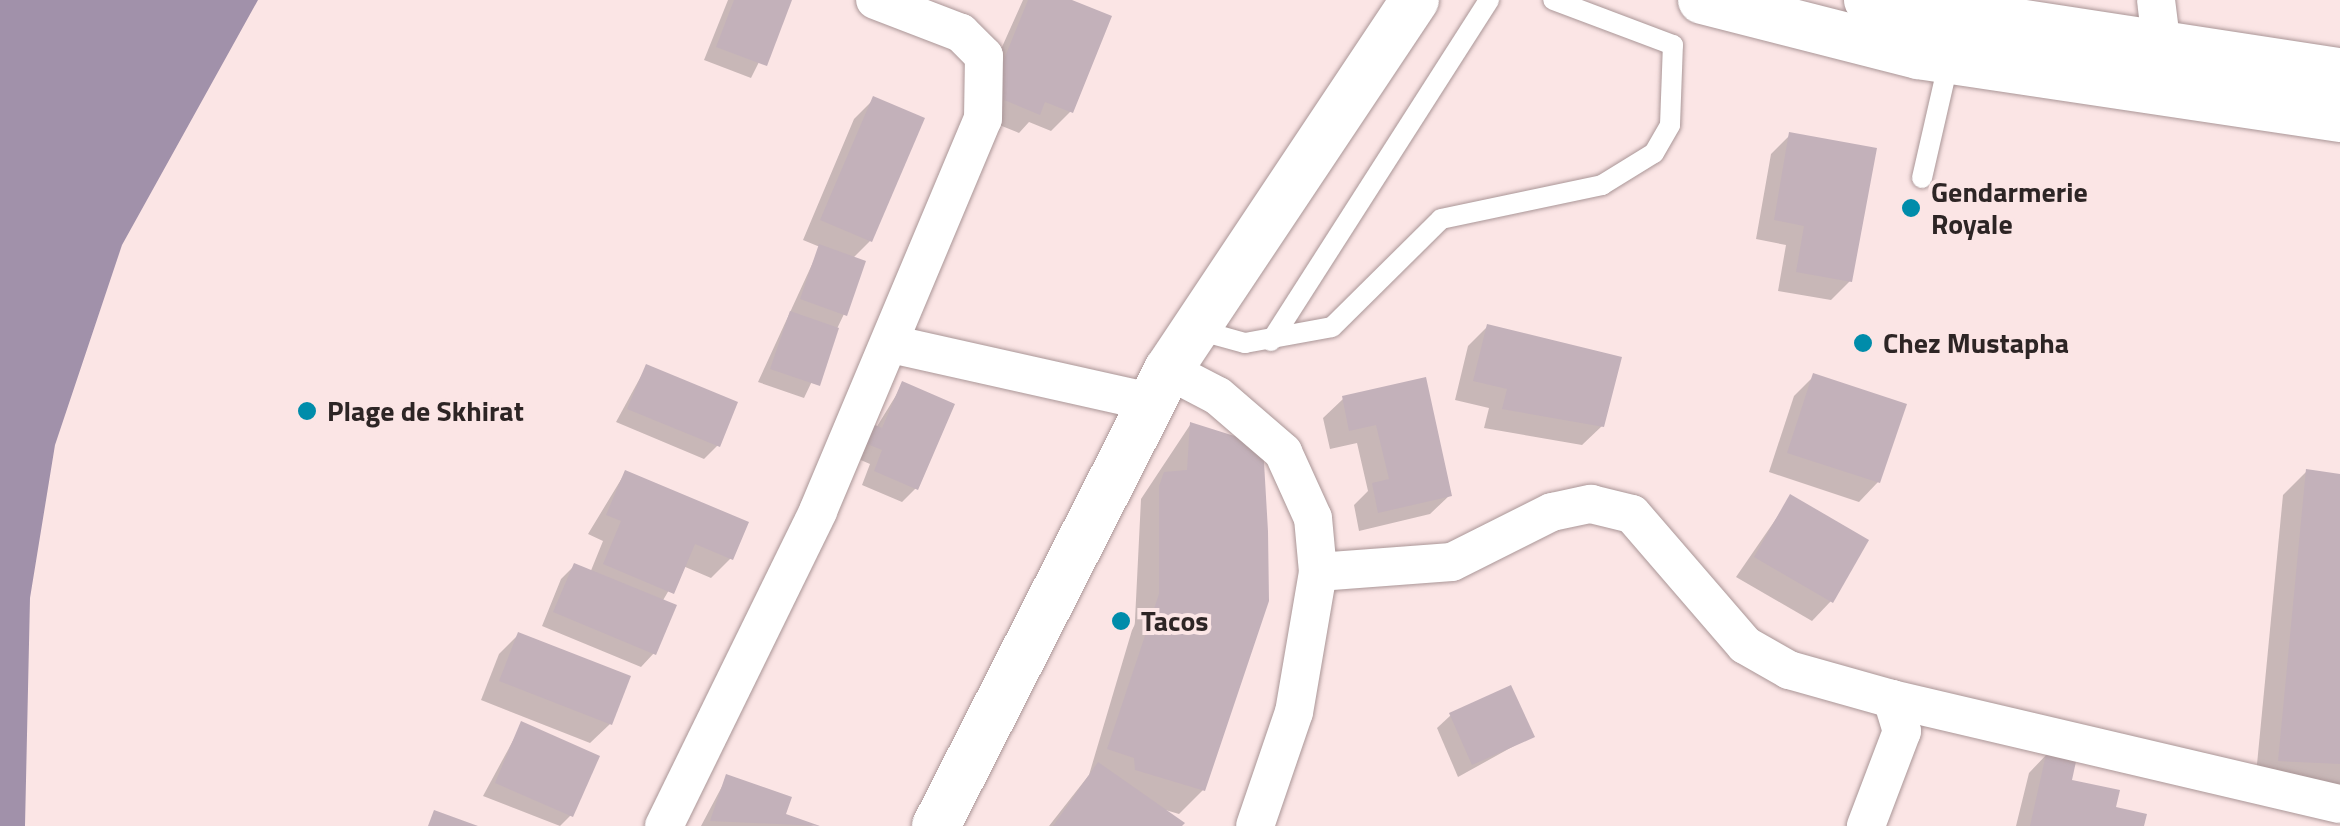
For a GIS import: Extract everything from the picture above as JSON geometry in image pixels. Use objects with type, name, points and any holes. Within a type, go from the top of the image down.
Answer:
[{"type":"street","points":[[664,826],[890,344],[972,152],[988,90],[984,56],[960,33],[875,0]]},
{"type":"street","points":[[936,826],[1160,386],[1415,0]]},
{"type":"street","points":[[1702,0],[1930,31],[2165,72],[2340,118]]},
{"type":"street","points":[[1868,0],[1930,31]]},
{"type":"street","points":[[2156,0],[2165,72]]},
{"type":"street","points":[[2165,72],[2340,72]]},
{"type":"street","points":[[890,344],[1218,396],[1282,452],[1313,518],[1318,572],[1294,712],[1255,826]]},
{"type":"street","points":[[1318,572],[1452,562],[1552,512],[1591,504],[1632,514],[1745,645],[1790,670],[1892,699],[2340,804]]},
{"type":"street","points":[[1866,826],[1902,732],[1892,699]]},
{"type":"lane","points":[[1271,341],[1489,0]]},
{"type":"lane","points":[[1198,330],[1271,341],[1332,327],[1441,219],[1602,185],[1654,154],[1670,124],[1674,45],[1592,7],[1553,0]]},
{"type":"lane","points":[[1922,178],[1930,31]]},
{"type":"shaded area","points":[[0,0],[258,0],[122,245],[55,445],[30,598],[25,826],[0,826]]},
{"type":"building","points":[[734,0],[792,0],[767,66],[716,47]]},
{"type":"building","points":[[1028,0],[1072,0],[1112,16],[1073,113],[1045,102],[1040,115],[990,94]]},
{"type":"building","points":[[873,96],[925,118],[872,242],[820,220]]},
{"type":"building","points":[[1789,132],[1877,148],[1852,282],[1796,272],[1804,226],[1774,220]]},
{"type":"building","points":[[819,244],[866,261],[847,316],[800,299]]},
{"type":"building","points":[[790,311],[839,328],[820,386],[770,369]]},
{"type":"building","points":[[1487,324],[1622,357],[1604,427],[1502,409],[1507,389],[1473,381]]},
{"type":"building","points":[[646,364],[738,402],[720,447],[627,409]]},
{"type":"building","points":[[1813,373],[1907,404],[1880,483],[1787,453]]},
{"type":"building","points":[[1426,377],[1452,496],[1378,513],[1372,483],[1389,479],[1376,425],[1349,431],[1342,396]]},
{"type":"building","points":[[902,381],[955,404],[918,490],[874,471],[882,450],[853,438],[861,419],[882,428]]},
{"type":"building","points":[[1190,422],[1263,445],[1268,531],[1269,601],[1205,791],[1135,770],[1134,758],[1107,749],[1159,594],[1159,486],[1164,472],[1187,470]]},
{"type":"building","points":[[2306,469],[2340,474],[2340,764],[2278,761]]},
{"type":"building","points":[[625,470],[749,522],[733,560],[695,544],[674,594],[603,564],[621,521],[606,515]]},
{"type":"building","points":[[1790,494],[1869,540],[1833,603],[1754,557]]},
{"type":"building","points":[[574,563],[677,605],[656,655],[553,612]]},
{"type":"building","points":[[518,632],[631,676],[612,725],[499,681]]},
{"type":"building","points":[[1511,685],[1535,737],[1472,765],[1449,713]]},
{"type":"building","points":[[521,721],[600,756],[573,817],[495,783]]},
{"type":"building","points":[[2047,750],[2077,757],[2072,780],[2120,790],[2116,807],[2147,814],[2144,826],[2030,826]]},
{"type":"building","points":[[1098,762],[1185,823],[1053,826]]},
{"type":"building","points":[[726,774],[792,797],[786,814],[820,826],[710,821]]},
{"type":"building","points":[[434,810],[478,826],[428,826]]},
{"type":"place","name":"Gendarmerie Royale","points":[[1911,208]]},
{"type":"place","name":"Chez Mustapha","points":[[1863,343]]},
{"type":"place","name":"Plage de Skhirat","points":[[307,411]]},
{"type":"place","name":"Tacos","points":[[1121,621]]}]
